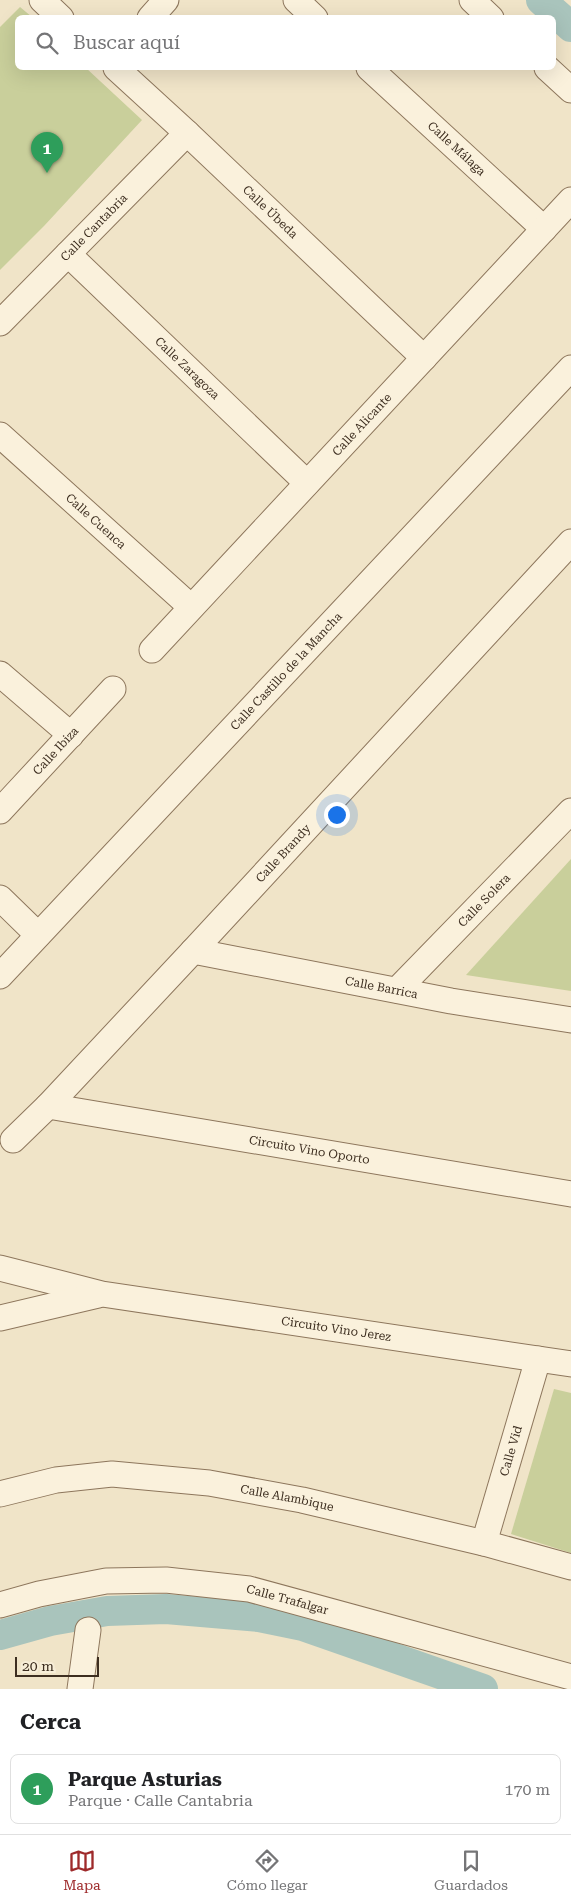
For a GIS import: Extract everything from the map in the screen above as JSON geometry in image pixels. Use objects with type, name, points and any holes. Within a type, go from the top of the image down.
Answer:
[{"type":"street","points":[[42,0],[58,15]]},
{"type":"street","points":[[153,15],[166,0]]},
{"type":"street","points":[[296,0],[312,15]]},
{"type":"street","points":[[472,0],[488,15]]},
{"type":"street","name":"Calle Úbeda","points":[[118,70],[188,133],[424,358]]},
{"type":"street","name":"Calle Málaga","points":[[371,70],[544,229]]},
{"type":"street","points":[[548,70],[571,90]]},
{"type":"street","name":"Calle Cantabria","points":[[0,323],[188,133]]},
{"type":"street","name":"Calle Alicante","points":[[152,650],[571,200]]},
{"type":"street","name":"Calle Zaragoza","points":[[68,254],[307,483]]},
{"type":"street","name":"Calle Castillo de la Mancha","points":[[4,964],[38,935],[571,368]]},
{"type":"street","name":"Calle Cuenca","points":[[0,435],[190,607]]},
{"type":"street","name":"Calle Brandy","points":[[13,1140],[48,1106],[569,551]]},
{"type":"street","points":[[0,674],[71,735]]},
{"type":"street","name":"Calle Ibiza","points":[[0,811],[113,690]]},
{"type":"street","name":"Calle Solera","points":[[397,990],[571,811]]},
{"type":"street","points":[[0,898],[38,935]]},
{"type":"street","name":"Calle Barrica","points":[[193,951],[451,1001],[571,1020]]},
{"type":"street","name":"Circuito Vino Oporto","points":[[48,1106],[571,1194]]},
{"type":"street","name":"Circuito Vino Jerez","points":[[0,1268],[102,1294],[571,1364]]},
{"type":"street","name":"Circuito Vino Jerez","points":[[0,1318],[102,1294]]},
{"type":"street","name":"Calle Vid","points":[[484,1543],[538,1359]]},
{"type":"street","name":"Calle Alambique","points":[[0,1494],[56,1480],[112,1474],[199,1482],[302,1500],[484,1543],[571,1567]]},
{"type":"street","name":"Calle Trafalgar","points":[[0,1605],[39,1594],[106,1581],[166,1580],[249,1589],[571,1677]]},
{"type":"street","points":[[80,1689],[88,1630]]},
{"type":"green space","points":[[20,7],[30,15],[15,15],[15,70],[88,70],[142,120],[44,226],[0,270],[0,27]]},
{"type":"green space","points":[[571,859],[571,991],[466,975]]},
{"type":"green space","points":[[554,1389],[571,1393],[571,1553],[511,1534]]},
{"type":"waterway","points":[[541,0],[571,27]]},
{"type":"waterway","points":[[0,1635],[50,1621],[107,1611],[166,1609],[259,1617],[303,1626],[483,1689]]},
{"type":"place","name":"Parque Asturias","points":[[47,173]]}]
